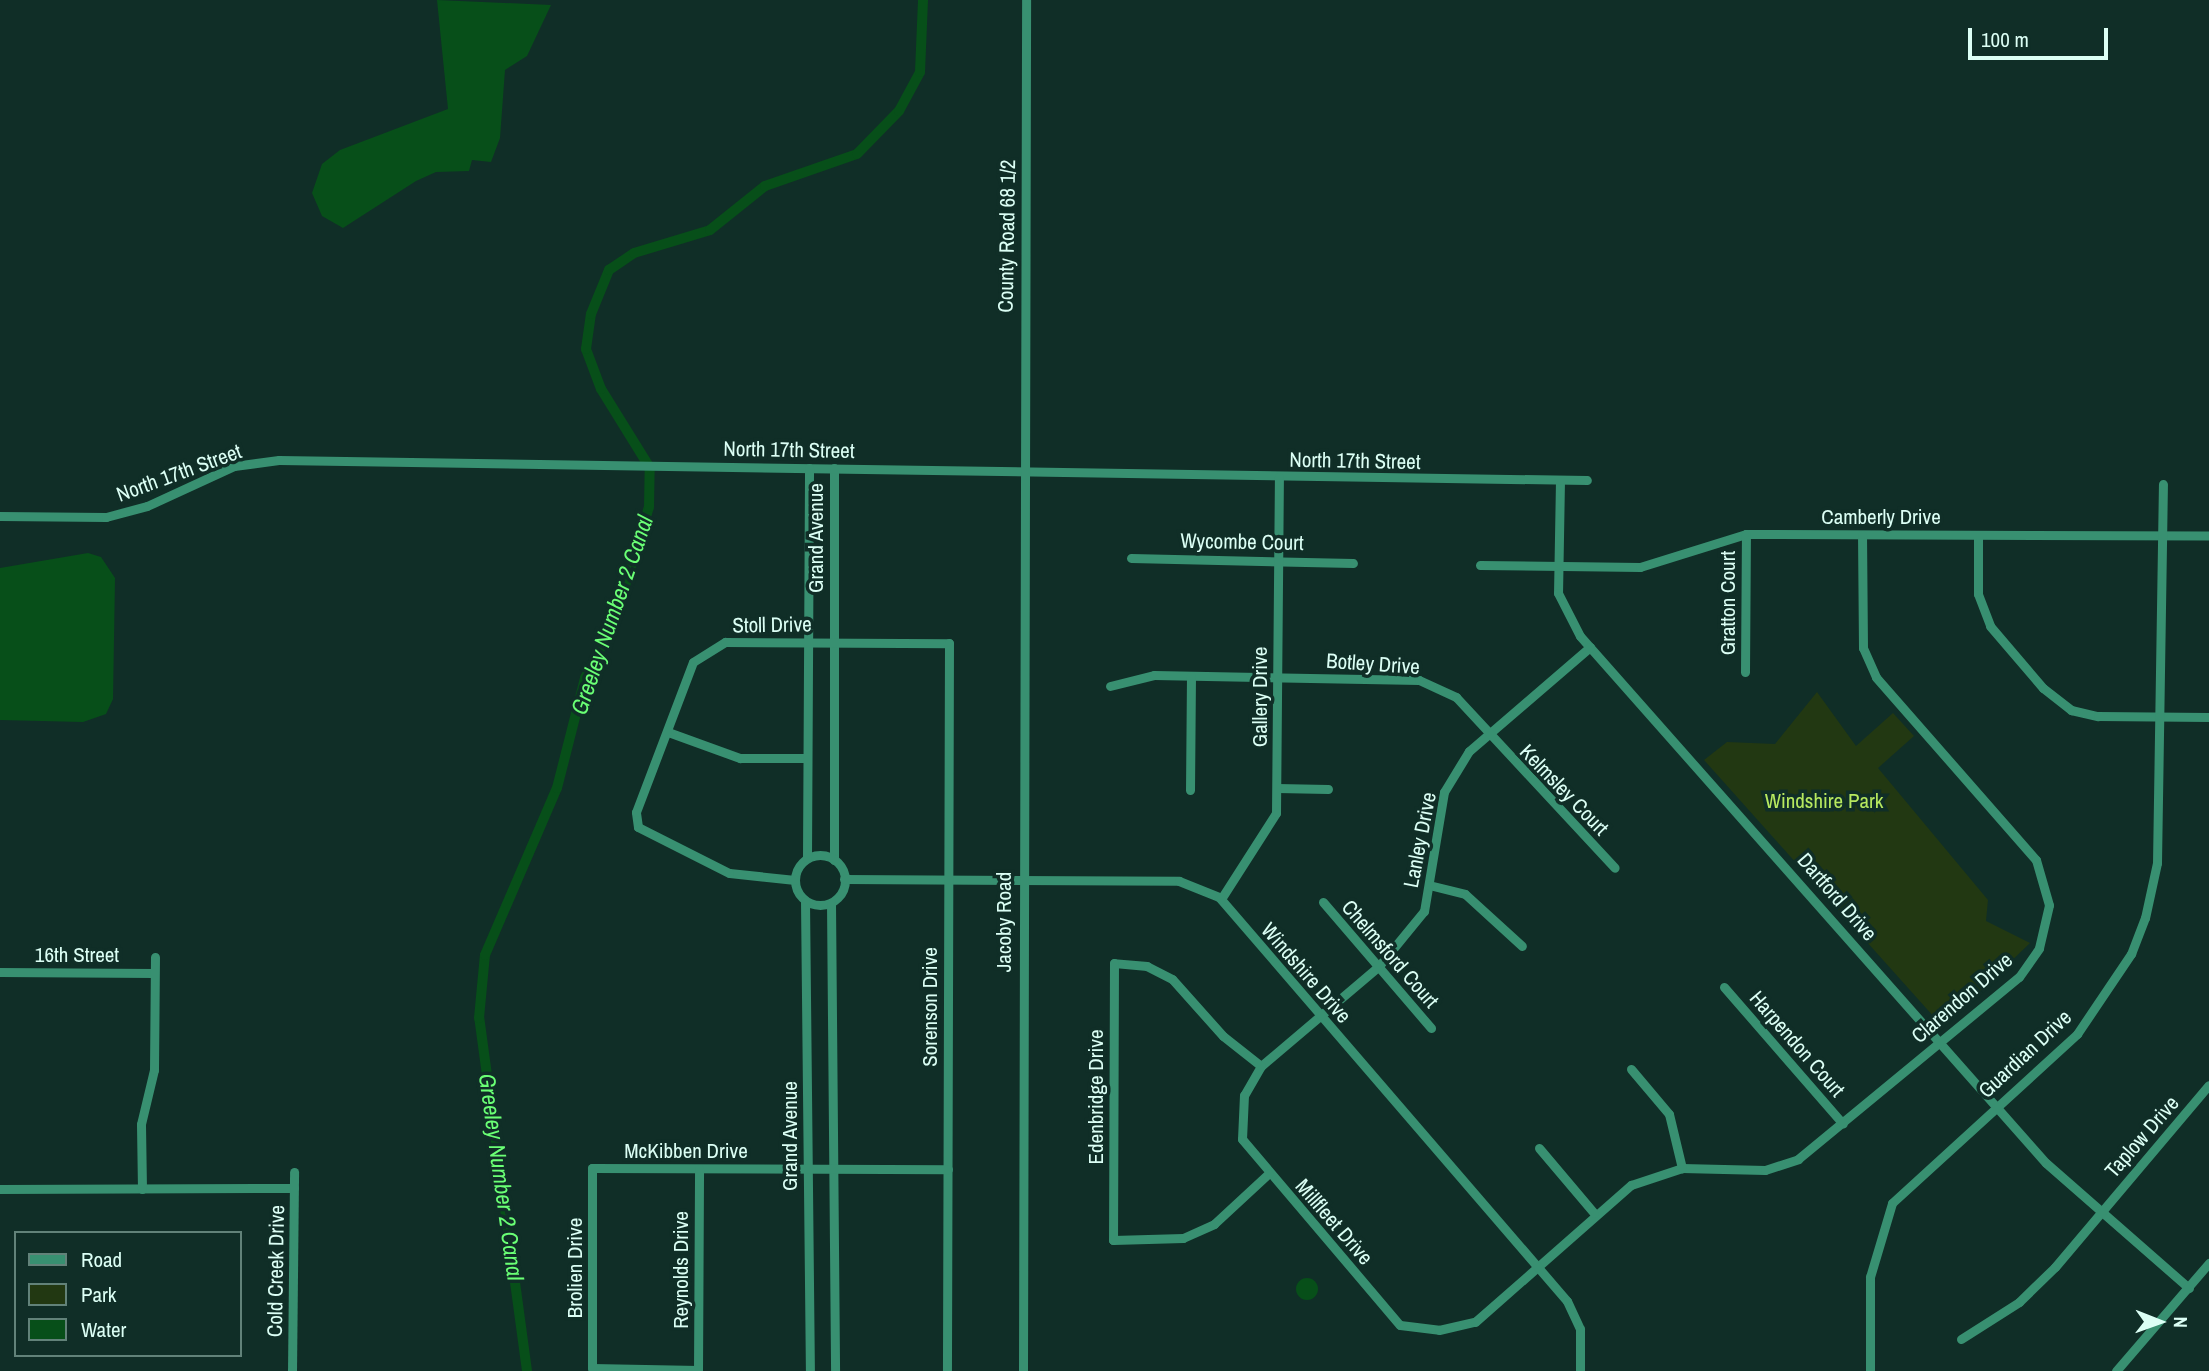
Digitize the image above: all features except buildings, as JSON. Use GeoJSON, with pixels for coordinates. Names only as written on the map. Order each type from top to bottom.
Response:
{"type":"FeatureCollection","features":[{"type":"Feature","properties":{"kind":"street","name":"County Road 68 1/2"},"geometry":{"type":"LineString","coordinates":[[1022,473],[1026,0]]}},
{"type":"Feature","properties":{"kind":"street","name":"North 17th Street"},"geometry":{"type":"LineString","coordinates":[[0,516],[106,517],[147,506],[234,466],[279,460],[1587,480]]}},
{"type":"Feature","properties":{"kind":"street","name":"Grand Avenue"},"geometry":{"type":"LineString","coordinates":[[807,858],[809,468]]}},
{"type":"Feature","properties":{"kind":"street","name":"Grand Avenue"},"geometry":{"type":"LineString","coordinates":[[834,468],[834,860]]}},
{"type":"Feature","properties":{"kind":"street","name":"Jacoby Road"},"geometry":{"type":"LineString","coordinates":[[1022,473],[1023,1371]]}},
{"type":"Feature","properties":{"kind":"street","name":"Gallery Drive"},"geometry":{"type":"LineString","coordinates":[[1221,899],[1264,841],[1276,813],[1279,477]]}},
{"type":"Feature","properties":{"kind":"street","name":"Dartford Drive"},"geometry":{"type":"LineString","coordinates":[[1560,480],[1558,593],[1590,647],[1995,1106],[2101,1211],[2189,1287]]}},
{"type":"Feature","properties":{"kind":"street","name":"Guardian Drive"},"geometry":{"type":"LineString","coordinates":[[1870,1371],[1870,1277],[1892,1203],[1995,1106],[2077,1034],[2131,954],[2157,863],[2163,484]]}},
{"type":"Feature","properties":{"kind":"street","name":"Camberly Drive"},"geometry":{"type":"LineString","coordinates":[[1480,565],[1640,566],[1746,534],[2209,536]]}},
{"type":"Feature","properties":{"kind":"street","name":"Gratton Court"},"geometry":{"type":"LineString","coordinates":[[1745,672],[1746,534]]}},
{"type":"Feature","properties":{"kind":"street","name":"Clarendon Drive"},"geometry":{"type":"LineString","coordinates":[[1537,1269],[1594,1213],[1632,1185],[1682,1168],[1765,1170],[1798,1159],[2019,977],[2039,948],[2049,905],[2036,860],[1876,677],[1863,648],[1862,535]]}},
{"type":"Feature","properties":{"kind":"street"},"geometry":{"type":"LineString","coordinates":[[1978,535],[1978,594],[1990,626],[2043,688],[2085,713],[2209,717]]}},
{"type":"Feature","properties":{"kind":"street","name":"Wycombe Court"},"geometry":{"type":"LineString","coordinates":[[1130,558],[1353,563]]}},
{"type":"Feature","properties":{"kind":"street","name":"Stoll Drive"},"geometry":{"type":"LineString","coordinates":[[795,880],[729,873],[638,827],[636,812],[703,652],[725,642],[948,643]]}},
{"type":"Feature","properties":{"kind":"street","name":"Sorenson Drive"},"geometry":{"type":"LineString","coordinates":[[947,1371],[948,643]]}},
{"type":"Feature","properties":{"kind":"street","name":"Lanley Drive"},"geometry":{"type":"LineString","coordinates":[[1321,1017],[1379,966],[1424,911],[1444,792],[1469,751],[1590,647]]}},
{"type":"Feature","properties":{"kind":"street","name":"Botley Drive"},"geometry":{"type":"LineString","coordinates":[[1111,686],[1154,675],[1419,680],[1456,697],[1487,736]]}},
{"type":"Feature","properties":{"kind":"street"},"geometry":{"type":"LineString","coordinates":[[1190,790],[1191,676]]}},
{"type":"Feature","properties":{"kind":"street"},"geometry":{"type":"LineString","coordinates":[[668,732],[740,758],[807,758]]}},
{"type":"Feature","properties":{"kind":"street","name":"Kelmsley Court"},"geometry":{"type":"LineString","coordinates":[[1487,736],[1615,868]]}},
{"type":"Feature","properties":{"kind":"street"},"geometry":{"type":"LineString","coordinates":[[1277,789],[1328,789]]}},
{"type":"Feature","properties":{"kind":"street"},"geometry":{"type":"LineString","coordinates":[[807,858],[834,860],[844,879],[831,902],[805,901],[795,880],[807,858]]}},
{"type":"Feature","properties":{"kind":"street","name":"Windshire Drive"},"geometry":{"type":"LineString","coordinates":[[844,879],[1179,881],[1221,899],[1567,1301],[1580,1329],[1580,1371]]}},
{"type":"Feature","properties":{"kind":"street"},"geometry":{"type":"LineString","coordinates":[[1429,885],[1465,894],[1522,946]]}},
{"type":"Feature","properties":{"kind":"street","name":"Grand Avenue"},"geometry":{"type":"LineString","coordinates":[[805,901],[810,1371]]}},
{"type":"Feature","properties":{"kind":"street","name":"Grand Avenue"},"geometry":{"type":"LineString","coordinates":[[831,902],[835,1371]]}},
{"type":"Feature","properties":{"kind":"street","name":"Chelmsford Court"},"geometry":{"type":"LineString","coordinates":[[1323,902],[1431,1028]]}},
{"type":"Feature","properties":{"kind":"street"},"geometry":{"type":"LineString","coordinates":[[142,1189],[141,1124],[154,1067],[155,957]]}},
{"type":"Feature","properties":{"kind":"street","name":"Edenbridge Drive"},"geometry":{"type":"LineString","coordinates":[[1261,1066],[1223,1036],[1172,979],[1147,966],[1114,963],[1113,1240],[1182,1238],[1214,1224],[1268,1174]]}},
{"type":"Feature","properties":{"kind":"street","name":"16th Street"},"geometry":{"type":"LineString","coordinates":[[0,972],[154,973]]}},
{"type":"Feature","properties":{"kind":"street","name":"Harpendon Court"},"geometry":{"type":"LineString","coordinates":[[1724,987],[1843,1124]]}},
{"type":"Feature","properties":{"kind":"street","name":"Millfleet Drive"},"geometry":{"type":"LineString","coordinates":[[1321,1017],[1261,1066],[1244,1095],[1242,1139],[1268,1174],[1401,1325],[1439,1329],[1475,1322],[1537,1269]]}},
{"type":"Feature","properties":{"kind":"street"},"geometry":{"type":"LineString","coordinates":[[1631,1069],[1669,1114],[1682,1168]]}},
{"type":"Feature","properties":{"kind":"street","name":"Taplow Drive"},"geometry":{"type":"LineString","coordinates":[[1961,1339],[2019,1303],[2209,1086]]}},
{"type":"Feature","properties":{"kind":"street"},"geometry":{"type":"LineString","coordinates":[[1539,1148],[1594,1213]]}},
{"type":"Feature","properties":{"kind":"street","name":"McKibben Drive"},"geometry":{"type":"LineString","coordinates":[[592,1168],[948,1169]]}},
{"type":"Feature","properties":{"kind":"street","name":"Brolien Drive"},"geometry":{"type":"LineString","coordinates":[[592,1168],[593,1368],[698,1370]]}},
{"type":"Feature","properties":{"kind":"street","name":"Reynolds Drive"},"geometry":{"type":"LineString","coordinates":[[698,1370],[699,1169]]}},
{"type":"Feature","properties":{"kind":"street","name":"Cold Creek Drive"},"geometry":{"type":"LineString","coordinates":[[292,1371],[294,1172]]}},
{"type":"Feature","properties":{"kind":"street"},"geometry":{"type":"LineString","coordinates":[[0,1188],[294,1188]]}},
{"type":"Feature","properties":{"kind":"street"},"geometry":{"type":"LineString","coordinates":[[2116,1371],[2209,1264]]}},
{"type":"Feature","properties":{"kind":"green space","name":"Windshire Park"},"geometry":{"type":"Polygon","coordinates":[[[1817,692],[1856,746],[1893,713],[1914,736],[1878,768],[1988,900],[1986,921],[2030,943],[1943,1027],[1704,760],[1727,742],[1775,744],[1817,692]]]}},
{"type":"Feature","properties":{"kind":"water"},"geometry":{"type":"Polygon","coordinates":[[[437,0],[551,5],[527,56],[505,70],[500,138],[491,162],[472,160],[469,171],[436,172],[416,181],[343,228],[322,216],[312,193],[322,164],[340,150],[448,109],[437,0]]]}},
{"type":"Feature","properties":{"kind":"water"},"geometry":{"type":"Polygon","coordinates":[[[88,553],[101,557],[115,578],[113,699],[106,714],[83,722],[0,720],[0,568],[88,553]]]}},
{"type":"Feature","properties":{"kind":"water"},"geometry":{"type":"Polygon","coordinates":[[[1303,1278],[1311,1278],[1318,1285],[1318,1293],[1311,1300],[1303,1300],[1296,1293],[1296,1285],[1303,1278]]]}},
{"type":"Feature","properties":{"kind":"waterway","name":"Greeley Number 2 Canal"},"geometry":{"type":"LineString","coordinates":[[527,1371],[479,1018],[485,955],[557,788],[585,678],[614,622],[649,507],[650,468],[601,389],[586,349],[591,314],[609,270],[634,253],[710,230],[765,186],[857,154],[899,111],[920,72],[923,0]]}}]}
